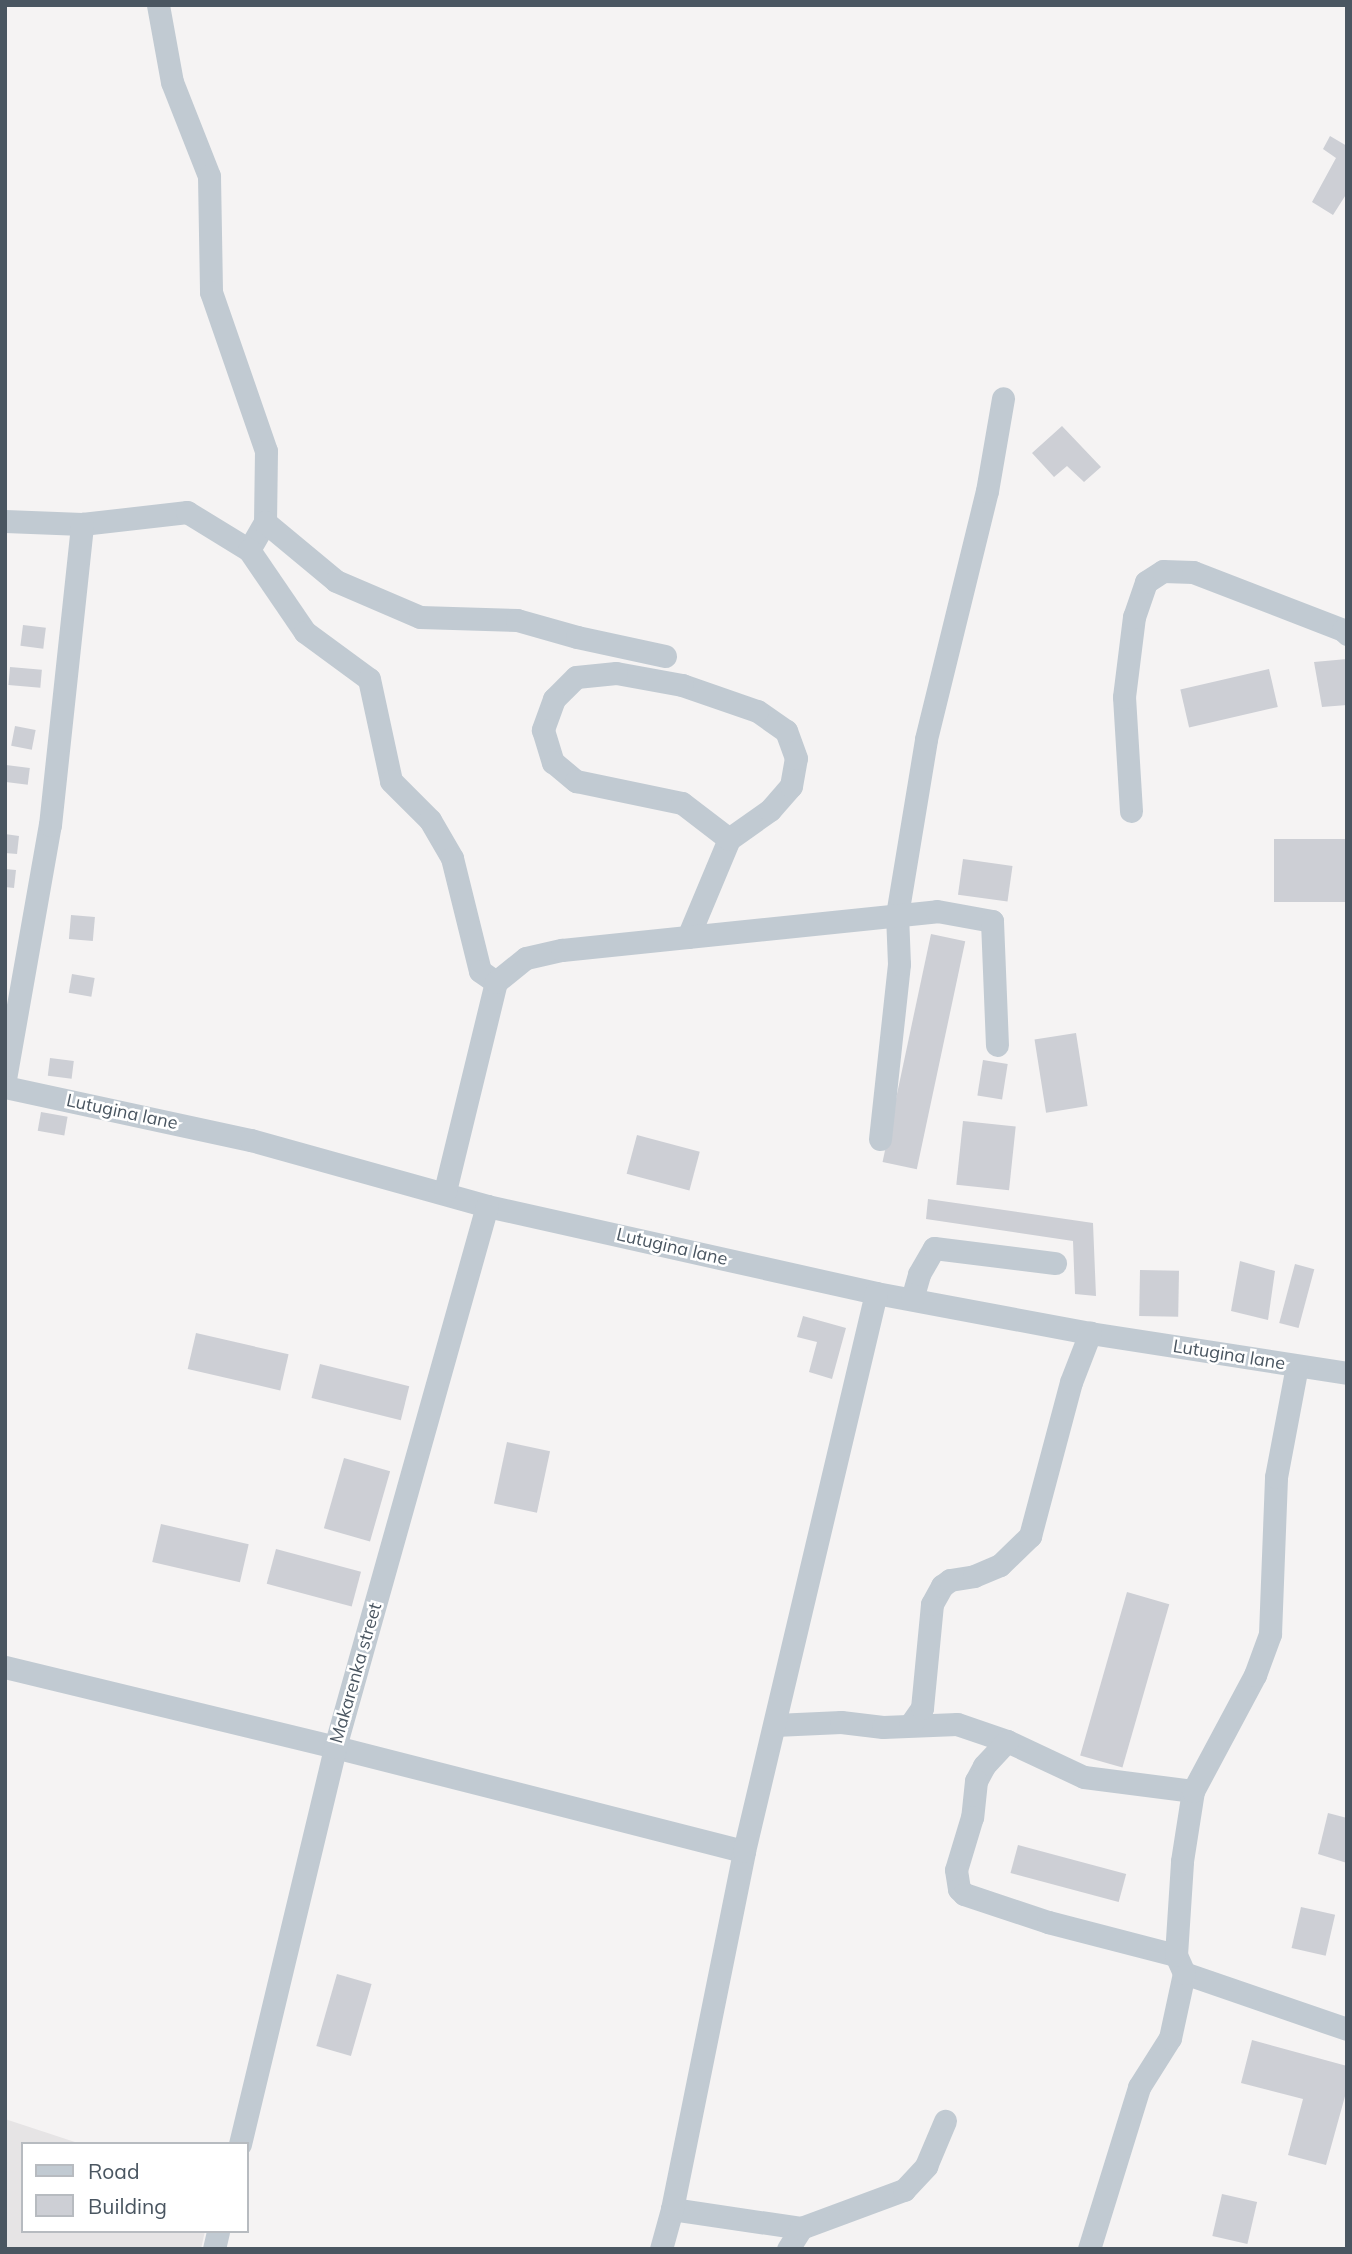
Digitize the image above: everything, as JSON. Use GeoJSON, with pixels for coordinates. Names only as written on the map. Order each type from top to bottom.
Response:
{"type":"FeatureCollection","features":[{"type":"Feature","properties":{"kind":"street"},"geometry":{"type":"LineString","coordinates":[[158,5],[172,82],[209,176],[211,292],[266,451],[265,523],[249,550]]}},
{"type":"Feature","properties":{"kind":"street"},"geometry":{"type":"LineString","coordinates":[[880,1139],[899,964],[897,915],[926,739],[987,491],[1003,398]]}},
{"type":"Feature","properties":{"kind":"street"},"geometry":{"type":"LineString","coordinates":[[5,521],[82,524],[187,512],[249,550],[305,632],[369,679],[391,781],[430,820],[452,858],[480,971],[496,982]]}},
{"type":"Feature","properties":{"kind":"street"},"geometry":{"type":"LineString","coordinates":[[265,523],[336,580],[420,617],[517,620],[577,637],[665,656]]}},
{"type":"Feature","properties":{"kind":"street"},"geometry":{"type":"LineString","coordinates":[[5,1079],[50,825],[82,524]]}},
{"type":"Feature","properties":{"kind":"street"},"geometry":{"type":"LineString","coordinates":[[1131,810],[1124,697],[1134,617],[1146,582],[1163,571],[1193,572],[1343,630],[1347,634]]}},
{"type":"Feature","properties":{"kind":"street"},"geometry":{"type":"LineString","coordinates":[[688,937],[729,839],[770,810],[791,786],[796,758],[786,732],[757,711],[682,685],[616,673],[576,677],[554,699],[544,730],[553,761],[576,781],[682,803],[729,839]]}},
{"type":"Feature","properties":{"kind":"street"},"geometry":{"type":"LineString","coordinates":[[445,1191],[496,982],[526,958],[562,950],[937,911],[992,921],[997,1045]]}},
{"type":"Feature","properties":{"kind":"street","name":"Lutugina lane"},"geometry":{"type":"LineString","coordinates":[[5,1087],[251,1140],[445,1191],[487,1206],[876,1293],[1090,1333],[1347,1373]]}},
{"type":"Feature","properties":{"kind":"street","name":"Makarenka street"},"geometry":{"type":"LineString","coordinates":[[240,2142],[335,1747],[487,1206]]}},
{"type":"Feature","properties":{"kind":"street"},"geometry":{"type":"LineString","coordinates":[[912,1299],[919,1274],[934,1248],[1055,1264]]}},
{"type":"Feature","properties":{"kind":"street"},"geometry":{"type":"LineString","coordinates":[[661,2249],[672,2208],[744,1850],[876,1293]]}},
{"type":"Feature","properties":{"kind":"street"},"geometry":{"type":"LineString","coordinates":[[911,1726],[922,1708],[932,1604],[942,1586],[950,1580],[974,1576],[1000,1565],[1030,1536],[1071,1382],[1090,1333]]}},
{"type":"Feature","properties":{"kind":"street"},"geometry":{"type":"LineString","coordinates":[[1089,2249],[1139,2087],[1170,2038],[1180,1964],[1182,1861],[1193,1791],[1255,1675],[1270,1633],[1276,1477],[1297,1366]]}},
{"type":"Feature","properties":{"kind":"street"},"geometry":{"type":"LineString","coordinates":[[5,1667],[744,1850]]}},
{"type":"Feature","properties":{"kind":"street"},"geometry":{"type":"LineString","coordinates":[[775,1725],[841,1722],[883,1727],[957,1724],[1007,1741],[1084,1777],[1193,1791]]}},
{"type":"Feature","properties":{"kind":"street"},"geometry":{"type":"LineString","coordinates":[[1007,1741],[984,1766],[976,1781],[972,1817],[956,1871],[959,1889],[964,1894],[1180,1964],[1347,2029]]}},
{"type":"Feature","properties":{"kind":"street"},"geometry":{"type":"LineString","coordinates":[[672,2208],[801,2228],[904,2190],[926,2166],[945,2122]]}},
{"type":"Feature","properties":{"kind":"street"},"geometry":{"type":"LineString","coordinates":[[788,2249],[801,2228]]}},
{"type":"Feature","properties":{"kind":"shaded area"},"geometry":{"type":"Polygon","coordinates":[[[5,2119],[75,2142],[21,2142],[21,2233],[205,2233],[201,2249],[5,2249],[5,2119]]]}},
{"type":"Feature","properties":{"kind":"building"},"geometry":{"type":"Polygon","coordinates":[[[1330,136],[1347,146],[1347,193],[1333,215],[1312,202],[1336,158],[1323,149],[1330,136]]]}},
{"type":"Feature","properties":{"kind":"building"},"geometry":{"type":"Polygon","coordinates":[[[1062,426],[1101,467],[1084,482],[1067,466],[1054,477],[1032,453],[1062,426]]]}},
{"type":"Feature","properties":{"kind":"building"},"geometry":{"type":"Polygon","coordinates":[[[23,625],[46,628],[43,649],[20,646],[23,625]]]}},
{"type":"Feature","properties":{"kind":"building"},"geometry":{"type":"Polygon","coordinates":[[[1347,659],[1347,705],[1322,707],[1314,662],[1347,659]]]}},
{"type":"Feature","properties":{"kind":"building"},"geometry":{"type":"Polygon","coordinates":[[[10,667],[42,670],[40,688],[8,685],[10,667]]]}},
{"type":"Feature","properties":{"kind":"building"},"geometry":{"type":"Polygon","coordinates":[[[1269,669],[1278,707],[1189,727],[1180,689],[1269,669]]]}},
{"type":"Feature","properties":{"kind":"building"},"geometry":{"type":"Polygon","coordinates":[[[15,726],[36,730],[32,750],[11,746],[15,726]]]}},
{"type":"Feature","properties":{"kind":"building"},"geometry":{"type":"Polygon","coordinates":[[[6,765],[30,768],[28,785],[5,782],[6,765]]]}},
{"type":"Feature","properties":{"kind":"building"},"geometry":{"type":"Polygon","coordinates":[[[5,834],[19,836],[17,854],[5,853],[5,834]]]}},
{"type":"Feature","properties":{"kind":"building"},"geometry":{"type":"Polygon","coordinates":[[[1274,839],[1347,839],[1347,902],[1274,902],[1274,839]]]}},
{"type":"Feature","properties":{"kind":"building"},"geometry":{"type":"Polygon","coordinates":[[[963,859],[1013,866],[1008,902],[958,895],[963,859]]]}},
{"type":"Feature","properties":{"kind":"building"},"geometry":{"type":"Polygon","coordinates":[[[5,869],[16,870],[14,888],[5,887],[5,869]]]}},
{"type":"Feature","properties":{"kind":"building"},"geometry":{"type":"Polygon","coordinates":[[[71,915],[95,917],[93,941],[69,939],[71,915]]]}},
{"type":"Feature","properties":{"kind":"building"},"geometry":{"type":"Polygon","coordinates":[[[931,934],[965,941],[917,1169],[883,1162],[931,934]]]}},
{"type":"Feature","properties":{"kind":"building"},"geometry":{"type":"Polygon","coordinates":[[[72,974],[95,978],[91,997],[69,993],[72,974]]]}},
{"type":"Feature","properties":{"kind":"building"},"geometry":{"type":"Polygon","coordinates":[[[1076,1033],[1088,1106],[1046,1113],[1035,1040],[1076,1033]]]}},
{"type":"Feature","properties":{"kind":"building"},"geometry":{"type":"Polygon","coordinates":[[[50,1058],[74,1061],[72,1079],[48,1076],[50,1058]]]}},
{"type":"Feature","properties":{"kind":"building"},"geometry":{"type":"Polygon","coordinates":[[[983,1060],[1008,1064],[1002,1099],[977,1096],[983,1060]]]}},
{"type":"Feature","properties":{"kind":"building"},"geometry":{"type":"Polygon","coordinates":[[[41,1112],[68,1117],[64,1135],[38,1131],[41,1112]]]}},
{"type":"Feature","properties":{"kind":"building"},"geometry":{"type":"Polygon","coordinates":[[[963,1121],[1016,1127],[1009,1190],[956,1185],[963,1121]]]}},
{"type":"Feature","properties":{"kind":"building"},"geometry":{"type":"Polygon","coordinates":[[[637,1135],[700,1152],[689,1190],[627,1174],[637,1135]]]}},
{"type":"Feature","properties":{"kind":"building"},"geometry":{"type":"Polygon","coordinates":[[[928,1199],[1093,1223],[1096,1296],[1075,1294],[1073,1241],[926,1219],[928,1199]]]}},
{"type":"Feature","properties":{"kind":"building"},"geometry":{"type":"Polygon","coordinates":[[[1240,1261],[1275,1271],[1268,1320],[1231,1311],[1240,1261]]]}},
{"type":"Feature","properties":{"kind":"building"},"geometry":{"type":"Polygon","coordinates":[[[1295,1264],[1314,1269],[1299,1328],[1279,1323],[1295,1264]]]}},
{"type":"Feature","properties":{"kind":"building"},"geometry":{"type":"Polygon","coordinates":[[[1140,1270],[1179,1271],[1178,1317],[1139,1316],[1140,1270]]]}},
{"type":"Feature","properties":{"kind":"building"},"geometry":{"type":"Polygon","coordinates":[[[803,1316],[846,1328],[832,1379],[809,1372],[817,1342],[797,1337],[803,1316]]]}},
{"type":"Feature","properties":{"kind":"building"},"geometry":{"type":"Polygon","coordinates":[[[196,1333],[289,1354],[280,1390],[188,1369],[196,1333]]]}},
{"type":"Feature","properties":{"kind":"building"},"geometry":{"type":"Polygon","coordinates":[[[320,1364],[409,1386],[401,1420],[312,1398],[320,1364]]]}},
{"type":"Feature","properties":{"kind":"building"},"geometry":{"type":"Polygon","coordinates":[[[507,1442],[550,1451],[537,1513],[494,1504],[507,1442]]]}},
{"type":"Feature","properties":{"kind":"building"},"geometry":{"type":"Polygon","coordinates":[[[344,1458],[390,1471],[370,1541],[324,1528],[344,1458]]]}},
{"type":"Feature","properties":{"kind":"building"},"geometry":{"type":"Polygon","coordinates":[[[161,1524],[249,1544],[240,1582],[152,1562],[161,1524]]]}},
{"type":"Feature","properties":{"kind":"building"},"geometry":{"type":"Polygon","coordinates":[[[276,1549],[361,1572],[352,1607],[267,1584],[276,1549]]]}},
{"type":"Feature","properties":{"kind":"building"},"geometry":{"type":"Polygon","coordinates":[[[1127,1592],[1169,1604],[1122,1768],[1080,1755],[1127,1592]]]}},
{"type":"Feature","properties":{"kind":"building"},"geometry":{"type":"Polygon","coordinates":[[[1328,1813],[1347,1818],[1347,1863],[1318,1854],[1328,1813]]]}},
{"type":"Feature","properties":{"kind":"building"},"geometry":{"type":"Polygon","coordinates":[[[1018,1845],[1126,1874],[1119,1902],[1010,1873],[1018,1845]]]}},
{"type":"Feature","properties":{"kind":"building"},"geometry":{"type":"Polygon","coordinates":[[[1301,1907],[1335,1915],[1326,1956],[1292,1948],[1301,1907]]]}},
{"type":"Feature","properties":{"kind":"building"},"geometry":{"type":"Polygon","coordinates":[[[337,1974],[372,1984],[351,2056],[316,2046],[337,1974]]]}},
{"type":"Feature","properties":{"kind":"building"},"geometry":{"type":"Polygon","coordinates":[[[1252,2040],[1347,2066],[1347,2089],[1326,2165],[1288,2155],[1303,2099],[1241,2083],[1252,2040]]]}},
{"type":"Feature","properties":{"kind":"building"},"geometry":{"type":"Polygon","coordinates":[[[1222,2194],[1257,2202],[1247,2244],[1212,2236],[1222,2194]]]}}]}
